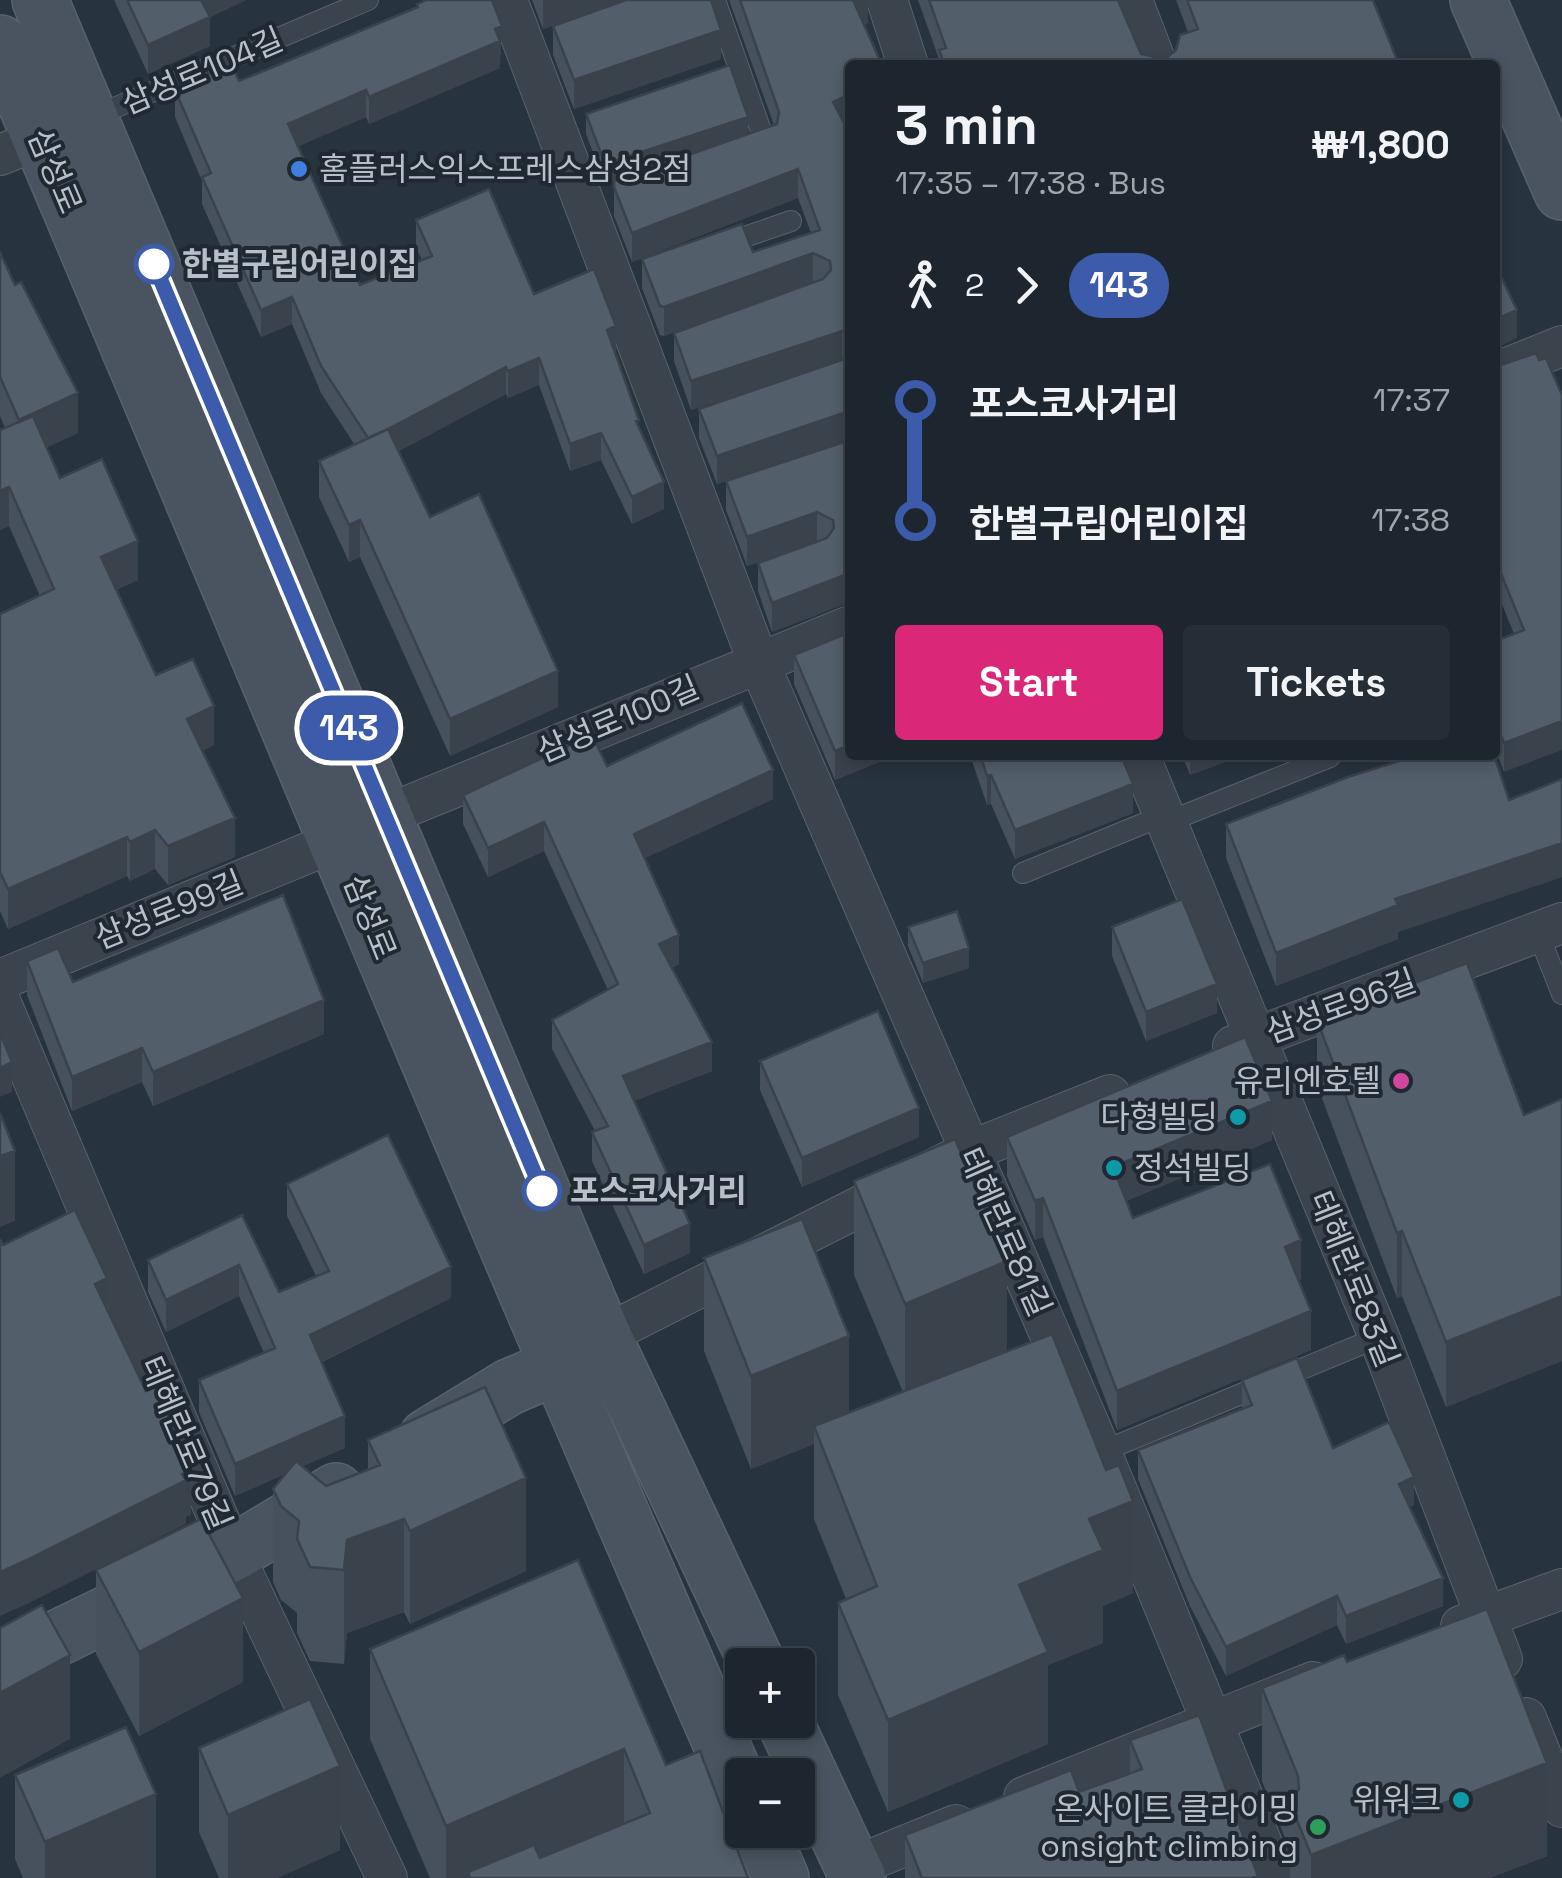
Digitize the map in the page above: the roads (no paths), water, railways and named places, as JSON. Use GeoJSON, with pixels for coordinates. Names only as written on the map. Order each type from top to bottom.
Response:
{"type":"FeatureCollection","features":[{"type":"Feature","properties":{"kind":"main road","name":"삼성로"},"geometry":{"type":"LineString","coordinates":[[40,0],[603,1336],[750,1648]]}},
{"type":"Feature","properties":{"kind":"main road"},"geometry":{"type":"LineString","coordinates":[[1478,0],[1562,192]]}},
{"type":"Feature","properties":{"kind":"main road","name":"삼성로"},"geometry":{"type":"LineString","coordinates":[[0,43],[20,146],[339,840],[556,1366],[728,1758]]}},
{"type":"Feature","properties":{"kind":"main road"},"geometry":{"type":"LineString","coordinates":[[0,1666],[233,1553],[509,1388],[556,1366]]}},
{"type":"Feature","properties":{"kind":"main road"},"geometry":{"type":"LineString","coordinates":[[792,1738],[856,1873]]}},
{"type":"Feature","properties":{"kind":"main road"},"geometry":{"type":"LineString","coordinates":[[768,1848],[781,1878]]}},
{"type":"Feature","properties":{"kind":"street","name":"테헤란로81길"},"geometry":{"type":"LineString","coordinates":[[507,0],[535,47],[566,127],[739,584],[758,661],[1101,1452],[1276,1878]]}},
{"type":"Feature","properties":{"kind":"street"},"geometry":{"type":"LineString","coordinates":[[887,0],[906,60]]}},
{"type":"Feature","properties":{"kind":"street"},"geometry":{"type":"LineString","coordinates":[[1132,0],[1155,60]]}},
{"type":"Feature","properties":{"kind":"street"},"geometry":{"type":"LineString","coordinates":[[20,146],[92,118]]}},
{"type":"Feature","properties":{"kind":"street"},"geometry":{"type":"LineString","coordinates":[[1500,371],[1562,346]]}},
{"type":"Feature","properties":{"kind":"street","name":"삼성로100길"},"geometry":{"type":"LineString","coordinates":[[386,815],[845,628]]}},
{"type":"Feature","properties":{"kind":"street","name":"테헤란로83길"},"geometry":{"type":"LineString","coordinates":[[1141,760],[1379,1337],[1562,1806]]}},
{"type":"Feature","properties":{"kind":"street","name":"삼성로99길"},"geometry":{"type":"LineString","coordinates":[[0,980],[339,840]]}},
{"type":"Feature","properties":{"kind":"street","name":"삼성로96길"},"geometry":{"type":"LineString","coordinates":[[1202,1058],[1550,928]]}},
{"type":"Feature","properties":{"kind":"street","name":"테헤란로79길"},"geometry":{"type":"LineString","coordinates":[[0,1001],[233,1553],[387,1878]]}},
{"type":"Feature","properties":{"kind":"street"},"geometry":{"type":"LineString","coordinates":[[603,1336],[970,1151],[1148,1080]]}},
{"type":"Feature","properties":{"kind":"street"},"geometry":{"type":"LineString","coordinates":[[1430,1637],[1562,1589]]}},
{"type":"Feature","properties":{"kind":"street"},"geometry":{"type":"LineString","coordinates":[[856,1873],[1212,1720],[1340,1672]]}},
{"type":"Feature","properties":{"kind":"lane","name":"삼성로104길"},"geometry":{"type":"LineString","coordinates":[[92,118],[368,0]]}},
{"type":"Feature","properties":{"kind":"lane"},"geometry":{"type":"LineString","coordinates":[[715,0],[730,70],[766,145],[730,157]]}},
{"type":"Feature","properties":{"kind":"lane"},"geometry":{"type":"LineString","coordinates":[[702,252],[791,221]]}},
{"type":"Feature","properties":{"kind":"lane"},"geometry":{"type":"LineString","coordinates":[[1022,874],[1322,760]]}},
{"type":"Feature","properties":{"kind":"lane","name":"삼성로96길"},"geometry":{"type":"LineString","coordinates":[[1550,928],[1562,994]]}},
{"type":"Feature","properties":{"kind":"lane"},"geometry":{"type":"LineString","coordinates":[[1101,1452],[1379,1337]]}},
{"type":"Feature","properties":{"kind":"place","name":"홈플러스익스프레스삼성2점"},"geometry":{"type":"Point","coordinates":[299,169]}},
{"type":"Feature","properties":{"kind":"place","name":"한별구립어린이집"},"geometry":{"type":"Point","coordinates":[154,264]}},
{"type":"Feature","properties":{"kind":"place","name":"유리엔호텔"},"geometry":{"type":"Point","coordinates":[1401,1081]}},
{"type":"Feature","properties":{"kind":"place","name":"다형빌딩"},"geometry":{"type":"Point","coordinates":[1238,1117]}},
{"type":"Feature","properties":{"kind":"place","name":"정석빌딩"},"geometry":{"type":"Point","coordinates":[1114,1168]}},
{"type":"Feature","properties":{"kind":"place","name":"포스코사거리"},"geometry":{"type":"Point","coordinates":[542,1191]}},
{"type":"Feature","properties":{"kind":"place","name":"위워크"},"geometry":{"type":"Point","coordinates":[1461,1800]}},
{"type":"Feature","properties":{"kind":"place","name":"온사이트 클라이밍 onsight climbing"},"geometry":{"type":"Point","coordinates":[1318,1827]}}]}
